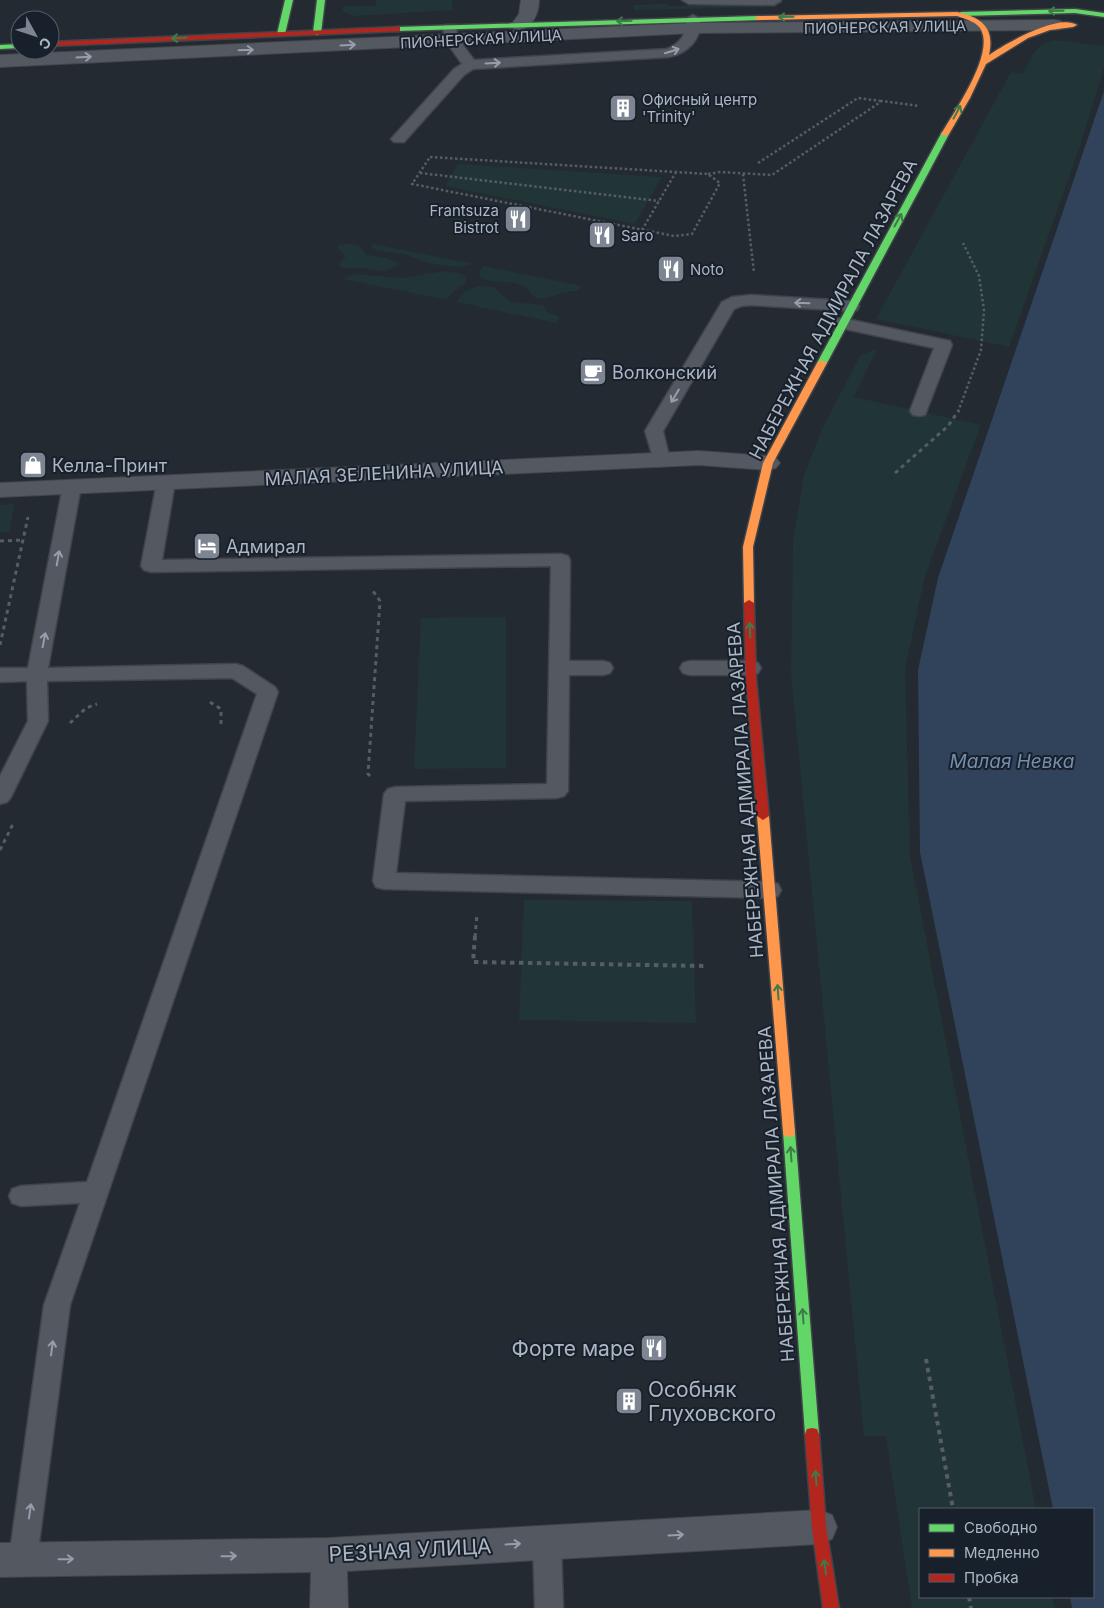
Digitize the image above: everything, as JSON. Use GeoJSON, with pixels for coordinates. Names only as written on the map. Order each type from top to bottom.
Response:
{"type":"FeatureCollection","features":[{"type":"Feature","properties":{"kind":"main road"},"geometry":{"type":"LineString","coordinates":[[281,34],[289,0]]}},
{"type":"Feature","properties":{"kind":"main road"},"geometry":{"type":"LineString","coordinates":[[317,33],[321,0]]}},
{"type":"Feature","properties":{"kind":"main road"},"geometry":{"type":"LineString","coordinates":[[957,14],[1075,11],[1104,15]]}},
{"type":"Feature","properties":{"kind":"main road","name":"ПИОНЕРСКАЯ УЛИЦА"},"geometry":{"type":"LineString","coordinates":[[60,44],[317,33],[451,34],[520,25],[694,24],[957,14],[971,17],[984,26]]}},
{"type":"Feature","properties":{"kind":"main road"},"geometry":{"type":"LineString","coordinates":[[983,63],[1015,41],[1055,25],[1087,27]]}},
{"type":"Feature","properties":{"kind":"main road","name":"НАБЕРЕЖНАЯ АДМИРАЛА ЛАЗАРЕВА"},"geometry":{"type":"LineString","coordinates":[[831,1608],[819,1527],[751,668],[748,547],[768,463],[983,63],[989,49],[990,39],[984,26]]}},
{"type":"Feature","properties":{"kind":"street"},"geometry":{"type":"LineString","coordinates":[[520,25],[527,16],[531,6],[530,0]]}},
{"type":"Feature","properties":{"kind":"street","name":"ПИОНЕРСКАЯ УЛИЦА"},"geometry":{"type":"LineString","coordinates":[[0,61],[299,48],[451,34],[694,24],[984,26]]}},
{"type":"Feature","properties":{"kind":"street"},"geometry":{"type":"LineString","coordinates":[[984,26],[1055,25]]}},
{"type":"Feature","properties":{"kind":"street"},"geometry":{"type":"LineString","coordinates":[[299,48],[317,33]]}},
{"type":"Feature","properties":{"kind":"street","name":"МАЛАЯ ЗЕЛЕНИНА УЛИЦА"},"geometry":{"type":"LineString","coordinates":[[0,490],[718,458],[768,463]]}},
{"type":"Feature","properties":{"kind":"street","name":"РЕЗНАЯ УЛИЦА"},"geometry":{"type":"LineString","coordinates":[[12,1559],[329,1555],[819,1527]]}},
{"type":"Feature","properties":{"kind":"street"},"geometry":{"type":"LineString","coordinates":[[329,1555],[329,1608]]}},
{"type":"Feature","properties":{"kind":"lane"},"geometry":{"type":"LineString","coordinates":[[689,0],[774,1]]}},
{"type":"Feature","properties":{"kind":"lane"},"geometry":{"type":"LineString","coordinates":[[399,139],[458,72],[470,65],[669,54],[680,49],[688,40],[694,24]]}},
{"type":"Feature","properties":{"kind":"lane"},"geometry":{"type":"LineString","coordinates":[[281,34],[299,48]]}},
{"type":"Feature","properties":{"kind":"lane"},"geometry":{"type":"LineString","coordinates":[[451,34],[470,65]]}},
{"type":"Feature","properties":{"kind":"lane"},"geometry":{"type":"LineString","coordinates":[[662,460],[654,431],[728,306],[738,301],[751,300],[851,306]]}},
{"type":"Feature","properties":{"kind":"lane"},"geometry":{"type":"LineString","coordinates":[[842,323],[944,344],[919,411]]}},
{"type":"Feature","properties":{"kind":"lane"},"geometry":{"type":"LineString","coordinates":[[166,482],[151,566],[561,560],[556,791],[395,794],[384,881],[770,890]]}},
{"type":"Feature","properties":{"kind":"lane"},"geometry":{"type":"LineString","coordinates":[[0,797],[38,721],[37,674],[72,486]]}},
{"type":"Feature","properties":{"kind":"lane"},"geometry":{"type":"LineString","coordinates":[[558,668],[603,668]]}},
{"type":"Feature","properties":{"kind":"lane"},"geometry":{"type":"LineString","coordinates":[[690,668],[751,668]]}},
{"type":"Feature","properties":{"kind":"lane"},"geometry":{"type":"LineString","coordinates":[[0,675],[236,671],[268,692],[57,1305],[12,1559]]}},
{"type":"Feature","properties":{"kind":"lane"},"geometry":{"type":"LineString","coordinates":[[22,1196],[95,1192]]}},
{"type":"Feature","properties":{"kind":"lane"},"geometry":{"type":"LineString","coordinates":[[547,1542],[549,1608]]}},
{"type":"Feature","properties":{"kind":"path"},"geometry":{"type":"LineString","coordinates":[[758,163],[858,98],[919,106]]}},
{"type":"Feature","properties":{"kind":"path"},"geometry":{"type":"LineString","coordinates":[[708,174],[720,183],[692,234],[674,236],[412,184],[430,157],[708,174],[720,172],[772,175],[882,101]]}},
{"type":"Feature","properties":{"kind":"path"},"geometry":{"type":"LineString","coordinates":[[642,230],[676,172]]}},
{"type":"Feature","properties":{"kind":"path"},"geometry":{"type":"LineString","coordinates":[[420,173],[659,201]]}},
{"type":"Feature","properties":{"kind":"path"},"geometry":{"type":"LineString","coordinates":[[743,174],[755,274]]}},
{"type":"Feature","properties":{"kind":"path"},"geometry":{"type":"LineString","coordinates":[[0,646],[30,509]]}},
{"type":"Feature","properties":{"kind":"path"},"geometry":{"type":"LineString","coordinates":[[0,541],[23,540]]}},
{"type":"Feature","properties":{"kind":"path"},"geometry":{"type":"LineString","coordinates":[[351,563],[380,601],[368,774],[394,805]]}},
{"type":"Feature","properties":{"kind":"path"},"geometry":{"type":"LineString","coordinates":[[208,700],[222,709],[221,725]]}},
{"type":"Feature","properties":{"kind":"path"},"geometry":{"type":"LineString","coordinates":[[66,728],[86,708],[102,702]]}},
{"type":"Feature","properties":{"kind":"path"},"geometry":{"type":"LineString","coordinates":[[0,850],[17,817]]}},
{"type":"Feature","properties":{"kind":"path"},"geometry":{"type":"LineString","coordinates":[[480,884],[473,962],[707,966]]}},
{"type":"Feature","properties":{"kind":"path"},"geometry":{"type":"LineString","coordinates":[[926,1359],[953,1508]]}},
{"type":"Feature","properties":{"kind":"shaded area"},"geometry":{"type":"Polygon","coordinates":[[[376,0],[452,0],[453,10],[355,16],[343,12],[343,6],[376,6],[376,0]]]}},
{"type":"Feature","properties":{"kind":"shaded area"},"geometry":{"type":"Polygon","coordinates":[[[666,4],[667,6],[776,4],[776,7],[634,10],[634,5],[666,4]]]}},
{"type":"Feature","properties":{"kind":"shaded area"},"geometry":{"type":"Polygon","coordinates":[[[1054,40],[1104,46],[1104,68],[1081,143],[1009,347],[876,319],[1011,72],[1023,74],[1031,57],[1038,48],[1054,40]]]}},
{"type":"Feature","properties":{"kind":"shaded area"},"geometry":{"type":"Polygon","coordinates":[[[458,164],[662,177],[635,224],[445,186],[458,164]]]}},
{"type":"Feature","properties":{"kind":"shaded area"},"geometry":{"type":"Polygon","coordinates":[[[347,243],[360,246],[367,255],[386,258],[398,263],[385,271],[341,267],[339,264],[346,256],[338,248],[339,245],[347,243]]]}},
{"type":"Feature","properties":{"kind":"shaded area"},"geometry":{"type":"Polygon","coordinates":[[[372,244],[475,264],[459,267],[431,264],[404,254],[376,250],[372,248],[372,244]]]}},
{"type":"Feature","properties":{"kind":"shaded area"},"geometry":{"type":"Polygon","coordinates":[[[483,266],[581,286],[578,291],[546,298],[536,298],[521,285],[481,278],[479,272],[483,266]]]}},
{"type":"Feature","properties":{"kind":"shaded area"},"geometry":{"type":"Polygon","coordinates":[[[444,271],[462,274],[467,279],[447,300],[343,279],[354,274],[404,278],[444,271]]]}},
{"type":"Feature","properties":{"kind":"shaded area"},"geometry":{"type":"Polygon","coordinates":[[[479,286],[493,287],[511,302],[543,305],[548,312],[560,317],[556,323],[456,302],[465,291],[479,286]]]}},
{"type":"Feature","properties":{"kind":"shaded area"},"geometry":{"type":"Polygon","coordinates":[[[877,349],[854,397],[981,425],[925,576],[905,669],[910,856],[1036,1508],[919,1508],[919,1598],[1052,1598],[1055,1608],[912,1608],[886,1436],[864,1436],[791,673],[793,539],[804,475],[822,429],[860,356],[877,349]]]}},
{"type":"Feature","properties":{"kind":"shaded area"},"geometry":{"type":"Polygon","coordinates":[[[14,504],[10,532],[0,532],[0,505],[14,504]]]}},
{"type":"Feature","properties":{"kind":"shaded area"},"geometry":{"type":"Polygon","coordinates":[[[506,617],[506,768],[414,769],[421,618],[506,617]]]}},
{"type":"Feature","properties":{"kind":"shaded area"},"geometry":{"type":"Polygon","coordinates":[[[524,900],[692,901],[696,1023],[519,1020],[524,900]]]}},
{"type":"Feature","properties":{"kind":"water","name":"Малая Невка"},"geometry":{"type":"Polygon","coordinates":[[[1104,91],[1104,1608],[1072,1608],[1070,1598],[1094,1598],[1094,1508],[1053,1508],[920,852],[918,670],[938,578],[1104,91]]]}},
{"type":"Feature","properties":{"kind":"traffic: fast"},"geometry":{"type":"LineString","coordinates":[[281,34],[289,0]]}},
{"type":"Feature","properties":{"kind":"traffic: fast"},"geometry":{"type":"LineString","coordinates":[[317,33],[321,0]]}},
{"type":"Feature","properties":{"kind":"traffic: fast"},"geometry":{"type":"LineString","coordinates":[[961,14],[1075,11],[1104,15]]}},
{"type":"Feature","properties":{"kind":"traffic: fast"},"geometry":{"type":"LineString","coordinates":[[397,29],[758,18]]}},
{"type":"Feature","properties":{"kind":"traffic: fast"},"geometry":{"type":"LineString","coordinates":[[0,47],[10,46]]}},
{"type":"Feature","properties":{"kind":"traffic: fast"},"geometry":{"type":"LineString","coordinates":[[822,363],[945,134]]}},
{"type":"Feature","properties":{"kind":"traffic: fast"},"geometry":{"type":"LineString","coordinates":[[789,1132],[812,1434]]}},
{"type":"Feature","properties":{"kind":"traffic: slow"},"geometry":{"type":"LineString","coordinates":[[758,18],[957,14],[978,22],[986,32],[988,42],[986,54],[974,83],[945,134]]}},
{"type":"Feature","properties":{"kind":"traffic: slow"},"geometry":{"type":"LineString","coordinates":[[983,63],[1025,36],[1048,28],[1073,25]]}},
{"type":"Feature","properties":{"kind":"traffic: slow"},"geometry":{"type":"LineString","coordinates":[[749,603],[748,547],[768,463],[822,363]]}},
{"type":"Feature","properties":{"kind":"traffic: slow"},"geometry":{"type":"LineString","coordinates":[[763,816],[789,1132]]}},
{"type":"Feature","properties":{"kind":"traffic: jam"},"geometry":{"type":"LineString","coordinates":[[60,44],[397,29]]}},
{"type":"Feature","properties":{"kind":"traffic: jam"},"geometry":{"type":"LineString","coordinates":[[749,603],[751,678],[763,816]]}},
{"type":"Feature","properties":{"kind":"traffic: jam"},"geometry":{"type":"LineString","coordinates":[[812,1434],[819,1527],[831,1608]]}},
{"type":"Feature","properties":{"kind":"place","name":"Офисный центр 'Trinity'"},"geometry":{"type":"Point","coordinates":[623,108]}},
{"type":"Feature","properties":{"kind":"place","name":"Frantsuza Bistrot"},"geometry":{"type":"Point","coordinates":[518,219]}},
{"type":"Feature","properties":{"kind":"place","name":"Saro"},"geometry":{"type":"Point","coordinates":[602,235]}},
{"type":"Feature","properties":{"kind":"place","name":"Noto"},"geometry":{"type":"Point","coordinates":[671,269]}},
{"type":"Feature","properties":{"kind":"place","name":"Волконский"},"geometry":{"type":"Point","coordinates":[593,372]}},
{"type":"Feature","properties":{"kind":"place","name":"Келла-Принт"},"geometry":{"type":"Point","coordinates":[33,465]}},
{"type":"Feature","properties":{"kind":"place","name":"Адмирал"},"geometry":{"type":"Point","coordinates":[207,546]}},
{"type":"Feature","properties":{"kind":"place","name":"Форте маре"},"geometry":{"type":"Point","coordinates":[654,1348]}},
{"type":"Feature","properties":{"kind":"place","name":"Особняк Глуховского"},"geometry":{"type":"Point","coordinates":[629,1401]}}]}
